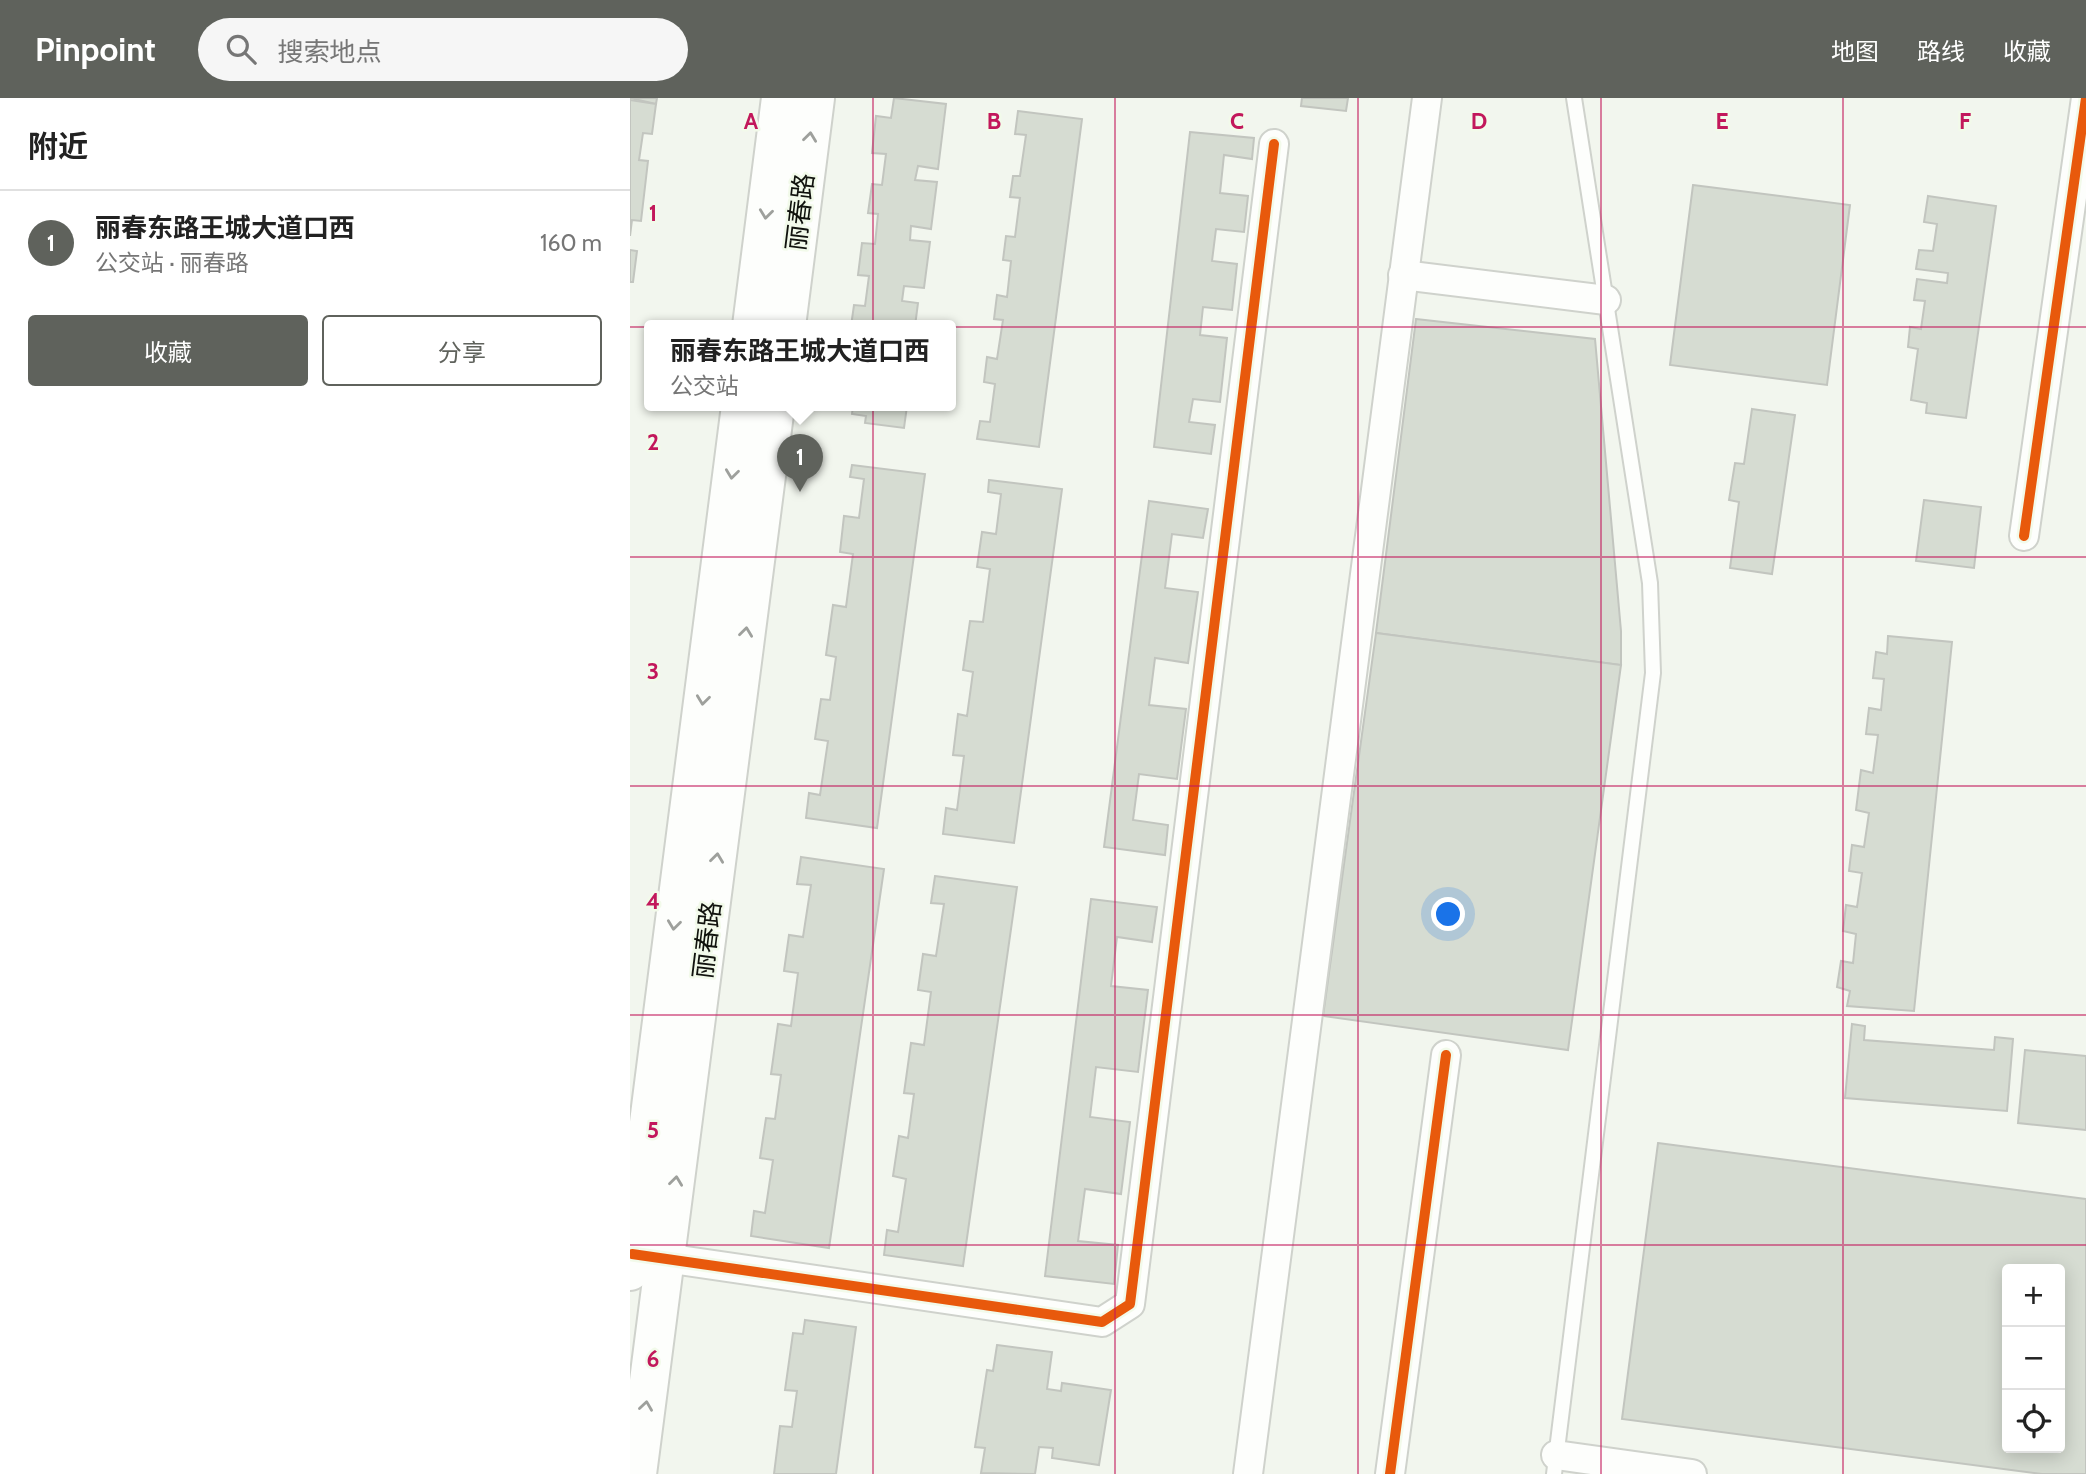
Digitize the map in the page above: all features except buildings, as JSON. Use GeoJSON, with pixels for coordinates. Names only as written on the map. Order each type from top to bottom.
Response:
{"type":"FeatureCollection","features":[{"type":"Feature","properties":{"kind":"main road","name":"丽春路"},"geometry":{"type":"LineString","coordinates":[[753,320],[781,98]]}},
{"type":"Feature","properties":{"kind":"main road","name":"丽春路"},"geometry":{"type":"LineString","coordinates":[[787,320],[815,98]]}},
{"type":"Feature","properties":{"kind":"main road","name":"丽春路"},"geometry":{"type":"LineString","coordinates":[[637,1474],[643,1261],[740,411]]}},
{"type":"Feature","properties":{"kind":"main road","name":"丽春路"},"geometry":{"type":"LineString","coordinates":[[643,1261],[774,411]]}},
{"type":"Feature","properties":{"kind":"street"},"geometry":{"type":"LineString","coordinates":[[1248,1474],[1427,98]]}},
{"type":"Feature","properties":{"kind":"street"},"geometry":{"type":"LineString","coordinates":[[2024,536],[2086,98]]}},
{"type":"Feature","properties":{"kind":"street"},"geometry":{"type":"LineString","coordinates":[[643,1261],[1102,1322],[1130,1304],[1274,144]]}},
{"type":"Feature","properties":{"kind":"street"},"geometry":{"type":"LineString","coordinates":[[1403,275],[1606,300]]}},
{"type":"Feature","properties":{"kind":"street"},"geometry":{"type":"LineString","coordinates":[[1390,1474],[1446,1055]]}},
{"type":"Feature","properties":{"kind":"street"},"geometry":{"type":"LineString","coordinates":[[1555,1464],[1692,1474]]}},
{"type":"Feature","properties":{"kind":"lane"},"geometry":{"type":"LineString","coordinates":[[1555,1464],[1653,673],[1650,583],[1574,98]]}},
{"type":"Feature","properties":{"kind":"cycle path"},"geometry":{"type":"LineString","coordinates":[[2024,536],[2086,98]]}},
{"type":"Feature","properties":{"kind":"cycle path"},"geometry":{"type":"LineString","coordinates":[[632,1254],[1102,1322],[1130,1304],[1274,144]]}},
{"type":"Feature","properties":{"kind":"cycle path"},"geometry":{"type":"LineString","coordinates":[[1390,1474],[1446,1055]]}},
{"type":"Feature","properties":{"kind":"place","name":"丽春东路王城大道口西"},"geometry":{"type":"Point","coordinates":[800,492]}}]}
